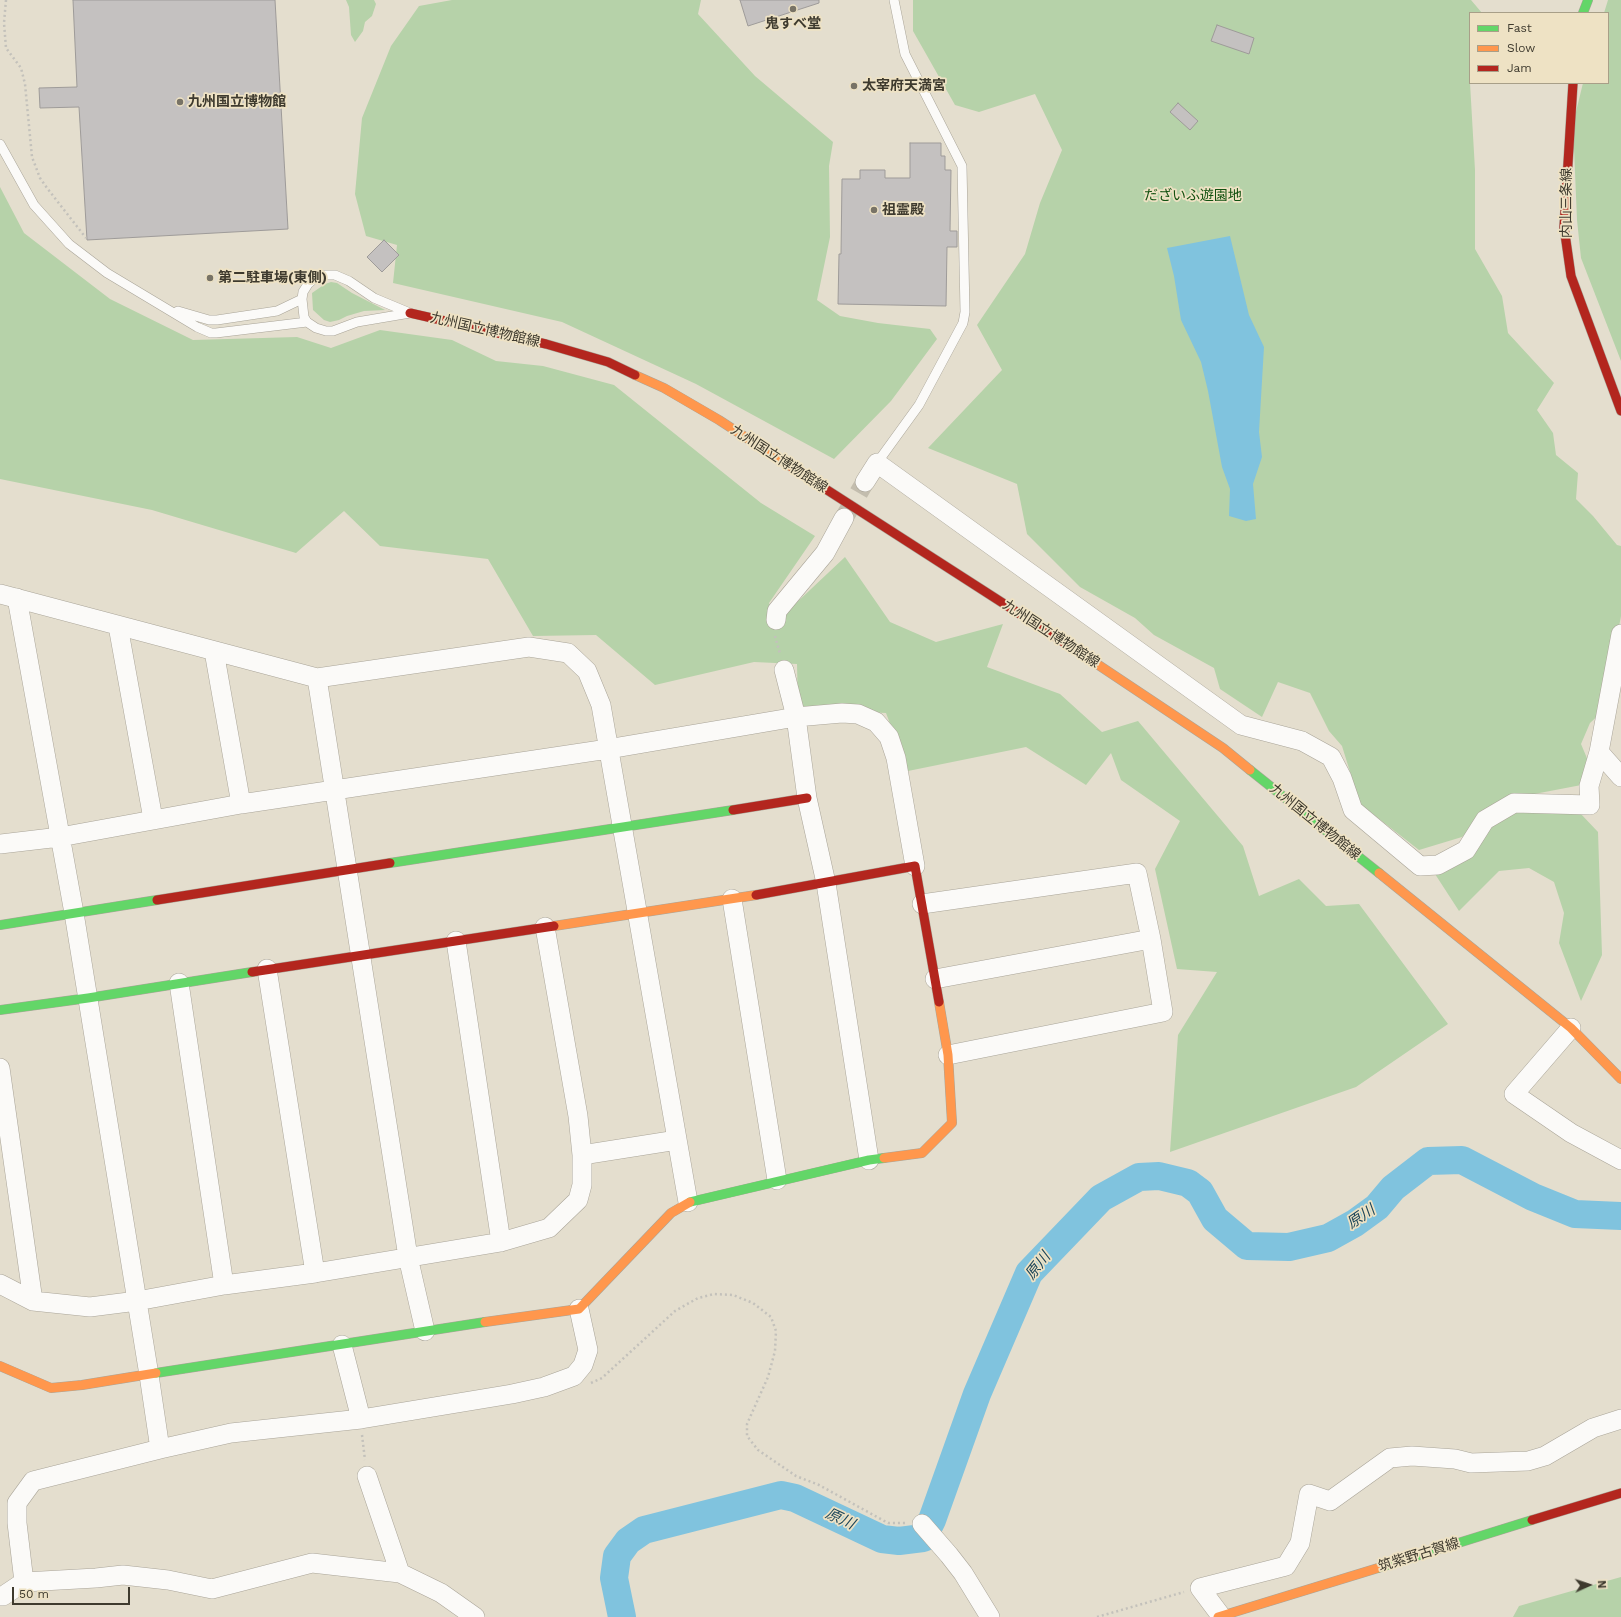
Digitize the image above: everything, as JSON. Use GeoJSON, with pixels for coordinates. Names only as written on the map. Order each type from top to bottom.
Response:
{"type":"FeatureCollection","features":[{"type":"Feature","properties":{"kind":"street"},"geometry":{"type":"LineString","coordinates":[[1583,12],[1588,0]]}},
{"type":"Feature","properties":{"kind":"street","name":"内山三条線"},"geometry":{"type":"LineString","coordinates":[[1573,84],[1564,227],[1571,276],[1621,411]]}},
{"type":"Feature","properties":{"kind":"street","name":"九州国立博物館線"},"geometry":{"type":"LineString","coordinates":[[410,313],[546,344],[608,362],[664,388],[719,420],[1144,694],[1223,748],[1572,1028],[1621,1079]]}},
{"type":"Feature","properties":{"kind":"street"},"geometry":{"type":"LineString","coordinates":[[865,482],[877,463],[1241,725],[1302,741],[1331,757],[1342,778],[1353,810],[1420,866],[1438,865],[1466,850],[1485,820],[1514,803],[1590,805],[1589,786],[1599,752],[1621,634]]}},
{"type":"Feature","properties":{"kind":"street"},"geometry":{"type":"LineString","coordinates":[[776,620],[777,611],[825,553],[844,518]]}},
{"type":"Feature","properties":{"kind":"street"},"geometry":{"type":"LineString","coordinates":[[160,1449],[74,913],[60,837],[8,596],[317,678],[529,647],[568,653],[587,671],[601,705],[688,1202]]}},
{"type":"Feature","properties":{"kind":"street"},"geometry":{"type":"LineString","coordinates":[[118,626],[153,819]]}},
{"type":"Feature","properties":{"kind":"street"},"geometry":{"type":"LineString","coordinates":[[214,651],[241,804]]}},
{"type":"Feature","properties":{"kind":"street"},"geometry":{"type":"LineString","coordinates":[[784,670],[796,717],[807,798],[826,883],[869,1160]]}},
{"type":"Feature","properties":{"kind":"street"},"geometry":{"type":"LineString","coordinates":[[317,678],[408,1257],[425,1331]]}},
{"type":"Feature","properties":{"kind":"street"},"geometry":{"type":"LineString","coordinates":[[0,844],[60,837],[241,804],[608,749],[796,717],[842,713],[858,714],[876,722],[889,737],[896,758],[948,1055],[952,1123],[922,1153],[869,1160],[777,1180],[688,1202],[671,1213],[579,1309],[425,1331],[82,1385],[51,1388],[0,1366]]}},
{"type":"Feature","properties":{"kind":"street"},"geometry":{"type":"LineString","coordinates":[[1599,752],[1621,777]]}},
{"type":"Feature","properties":{"kind":"street"},"geometry":{"type":"LineString","coordinates":[[0,924],[347,868],[622,828],[807,798]]}},
{"type":"Feature","properties":{"kind":"street"},"geometry":{"type":"LineString","coordinates":[[0,1010],[88,998],[267,969],[732,899],[915,866]]}},
{"type":"Feature","properties":{"kind":"street"},"geometry":{"type":"LineString","coordinates":[[922,904],[1137,873],[1151,939],[1162,1012],[948,1055]]}},
{"type":"Feature","properties":{"kind":"street"},"geometry":{"type":"LineString","coordinates":[[732,899],[777,1180]]}},
{"type":"Feature","properties":{"kind":"street"},"geometry":{"type":"LineString","coordinates":[[0,1284],[33,1301],[90,1307],[224,1285],[315,1273],[501,1242],[549,1228],[578,1200],[582,1185],[582,1155],[578,1116],[545,927]]}},
{"type":"Feature","properties":{"kind":"street"},"geometry":{"type":"LineString","coordinates":[[934,979],[1151,939]]}},
{"type":"Feature","properties":{"kind":"street"},"geometry":{"type":"LineString","coordinates":[[456,941],[501,1242]]}},
{"type":"Feature","properties":{"kind":"street"},"geometry":{"type":"LineString","coordinates":[[267,969],[315,1273]]}},
{"type":"Feature","properties":{"kind":"street"},"geometry":{"type":"LineString","coordinates":[[179,983],[224,1285]]}},
{"type":"Feature","properties":{"kind":"street"},"geometry":{"type":"LineString","coordinates":[[1572,1028],[1514,1094],[1571,1133],[1621,1160]]}},
{"type":"Feature","properties":{"kind":"street"},"geometry":{"type":"LineString","coordinates":[[0,1068],[33,1301]]}},
{"type":"Feature","properties":{"kind":"street"},"geometry":{"type":"LineString","coordinates":[[582,1155],[677,1140]]}},
{"type":"Feature","properties":{"kind":"street"},"geometry":{"type":"LineString","coordinates":[[24,1582],[17,1523],[17,1503],[33,1481],[231,1433],[361,1419],[512,1394],[544,1387],[574,1376],[583,1365],[588,1350],[579,1309]]}},
{"type":"Feature","properties":{"kind":"street"},"geometry":{"type":"LineString","coordinates":[[342,1344],[361,1419]]}},
{"type":"Feature","properties":{"kind":"street"},"geometry":{"type":"LineString","coordinates":[[1219,1616],[1200,1588],[1286,1566],[1300,1543],[1309,1494],[1330,1501],[1390,1458],[1412,1456],[1455,1459],[1471,1463],[1528,1461],[1545,1456],[1593,1428],[1621,1419]]}},
{"type":"Feature","properties":{"kind":"street"},"geometry":{"type":"LineString","coordinates":[[367,1476],[400,1574]]}},
{"type":"Feature","properties":{"kind":"street","name":"筑紫野古賀線"},"geometry":{"type":"LineString","coordinates":[[1219,1616],[1621,1493]]}},
{"type":"Feature","properties":{"kind":"street"},"geometry":{"type":"LineString","coordinates":[[922,1524],[963,1573],[990,1617]]}},
{"type":"Feature","properties":{"kind":"street"},"geometry":{"type":"LineString","coordinates":[[0,1596],[3,1596],[24,1582],[96,1578],[124,1574],[168,1580],[212,1589],[312,1563],[400,1574],[441,1593],[475,1617]]}},
{"type":"Feature","properties":{"kind":"lane"},"geometry":{"type":"LineString","coordinates":[[877,463],[919,405],[963,323],[965,312],[962,166],[905,54],[894,0]]}},
{"type":"Feature","properties":{"kind":"lane"},"geometry":{"type":"LineString","coordinates":[[0,144],[34,205],[70,244],[107,273],[170,309],[197,327],[216,334],[308,322]]}},
{"type":"Feature","properties":{"kind":"lane"},"geometry":{"type":"LineString","coordinates":[[325,275],[335,275],[349,281],[374,298],[410,313],[357,322],[333,331],[326,331],[316,328],[308,322],[303,313],[303,292],[308,284],[315,278],[325,275]]}},
{"type":"Feature","properties":{"kind":"lane"},"geometry":{"type":"LineString","coordinates":[[170,309],[209,320],[217,320],[277,311],[302,299]]}},
{"type":"Feature","properties":{"kind":"path"},"geometry":{"type":"LineString","coordinates":[[6,0],[4,23],[6,48],[21,68],[25,84],[32,157],[40,178],[86,238]]}},
{"type":"Feature","properties":{"kind":"path"},"geometry":{"type":"LineString","coordinates":[[776,620],[774,631],[784,670]]}},
{"type":"Feature","properties":{"kind":"path"},"geometry":{"type":"LineString","coordinates":[[586,1385],[602,1378],[675,1311],[698,1298],[714,1294],[733,1296],[753,1303],[771,1318],[776,1331],[774,1358],[768,1377],[747,1424],[747,1436],[758,1450],[796,1476],[819,1485],[888,1523],[922,1524]]}},
{"type":"Feature","properties":{"kind":"path"},"geometry":{"type":"LineString","coordinates":[[361,1419],[367,1476]]}},
{"type":"Feature","properties":{"kind":"path"},"geometry":{"type":"LineString","coordinates":[[1097,1617],[1200,1588]]}},
{"type":"Feature","properties":{"kind":"green space"},"geometry":{"type":"Polygon","coordinates":[[[346,0],[374,0],[376,4],[372,16],[365,22],[363,31],[355,42],[351,35],[349,7],[346,0]]]}},
{"type":"Feature","properties":{"kind":"green space"},"geometry":{"type":"Polygon","coordinates":[[[452,0],[701,0],[698,14],[755,76],[833,142],[829,166],[830,237],[817,300],[840,316],[878,323],[930,329],[937,339],[891,401],[834,459],[696,384],[562,322],[393,283],[397,245],[366,236],[355,194],[362,118],[391,46],[419,6],[452,0]]]}},
{"type":"Feature","properties":{"kind":"green space","name":"だざいふ遊園地"},"geometry":{"type":"Polygon","coordinates":[[[913,0],[1471,0],[1481,12],[1469,12],[1469,84],[1475,170],[1475,249],[1502,296],[1508,333],[1554,383],[1537,410],[1553,433],[1556,455],[1578,473],[1576,499],[1593,516],[1617,545],[1621,546],[1621,616],[1603,711],[1590,723],[1581,744],[1597,782],[1503,800],[1462,837],[1419,850],[1360,804],[1342,746],[1329,731],[1310,693],[1278,682],[1262,717],[1220,689],[1214,668],[1154,635],[1135,618],[1080,587],[1027,534],[1017,484],[928,448],[1002,370],[977,325],[1025,254],[1040,203],[1062,150],[1035,94],[979,112],[955,105],[913,31],[913,0]]]}},
{"type":"Feature","properties":{"kind":"green space"},"geometry":{"type":"Polygon","coordinates":[[[1608,0],[1621,0],[1621,361],[1581,258],[1577,220],[1573,124],[1583,84],[1609,84],[1609,12],[1604,12],[1608,0]]]}},
{"type":"Feature","properties":{"kind":"green space"},"geometry":{"type":"Polygon","coordinates":[[[0,187],[24,233],[110,299],[193,340],[297,337],[331,348],[380,330],[452,340],[496,361],[543,366],[614,385],[761,503],[815,536],[769,603],[776,622],[845,557],[890,622],[936,642],[1003,624],[987,667],[1060,694],[1102,732],[1138,721],[1243,846],[1259,896],[1299,879],[1326,906],[1359,904],[1448,1024],[1356,1087],[1170,1152],[1178,1035],[1217,972],[1177,969],[1155,869],[1180,821],[1121,780],[1111,753],[1086,785],[1026,747],[908,771],[886,713],[798,709],[797,664],[754,662],[655,685],[596,635],[533,636],[488,559],[380,546],[344,511],[296,553],[152,510],[0,479],[0,187]]]}},
{"type":"Feature","properties":{"kind":"green space"},"geometry":{"type":"Polygon","coordinates":[[[331,282],[337,283],[352,293],[385,310],[364,311],[330,322],[324,320],[313,310],[312,293],[325,284],[331,282]]]}},
{"type":"Feature","properties":{"kind":"green space"},"geometry":{"type":"Polygon","coordinates":[[[1514,808],[1580,813],[1598,832],[1602,955],[1581,1001],[1559,943],[1564,913],[1554,882],[1529,868],[1499,871],[1459,911],[1435,874],[1490,822],[1514,808]]]}},
{"type":"Feature","properties":{"kind":"green space"},"geometry":{"type":"Polygon","coordinates":[[[1621,1577],[1621,1617],[1513,1617],[1519,1606],[1621,1577]]]}},
{"type":"Feature","properties":{"kind":"water"},"geometry":{"type":"Polygon","coordinates":[[[1230,236],[1249,315],[1264,347],[1259,432],[1262,457],[1253,484],[1256,519],[1246,521],[1229,516],[1230,489],[1222,467],[1208,391],[1201,362],[1181,320],[1174,276],[1167,248],[1230,236]]]}},
{"type":"Feature","properties":{"kind":"building","name":"九州国立博物館"},"geometry":{"type":"Polygon","coordinates":[[[73,0],[275,0],[288,229],[87,240],[79,107],[40,108],[39,88],[77,87],[73,0]]]}},
{"type":"Feature","properties":{"kind":"building"},"geometry":{"type":"Polygon","coordinates":[[[740,0],[819,0],[819,3],[748,26],[740,0]]]}},
{"type":"Feature","properties":{"kind":"building"},"geometry":{"type":"Polygon","coordinates":[[[1217,25],[1254,38],[1249,54],[1211,41],[1217,25]]]}},
{"type":"Feature","properties":{"kind":"building"},"geometry":{"type":"Polygon","coordinates":[[[1178,103],[1198,121],[1190,130],[1170,112],[1178,103]]]}},
{"type":"Feature","properties":{"kind":"building","name":"祖霊殿"},"geometry":{"type":"Polygon","coordinates":[[[910,143],[941,143],[941,156],[945,156],[945,170],[951,170],[950,231],[957,231],[957,247],[947,247],[946,306],[838,304],[839,254],[841,254],[842,179],[860,179],[860,170],[885,170],[885,178],[910,178],[910,143]]]}},
{"type":"Feature","properties":{"kind":"building"},"geometry":{"type":"Polygon","coordinates":[[[384,240],[399,255],[382,272],[367,257],[384,240]]]}},
{"type":"Feature","properties":{"kind":"waterway","name":"原川"},"geometry":{"type":"LineString","coordinates":[[622,1617],[614,1578],[617,1556],[628,1541],[644,1530],[781,1495],[795,1498],[882,1539],[899,1541],[923,1538],[932,1520],[977,1394],[1029,1273],[1101,1198],[1139,1177],[1159,1176],[1188,1183],[1200,1192],[1215,1219],[1247,1246],[1289,1247],[1328,1238],[1355,1223],[1377,1207],[1393,1188],[1428,1161],[1462,1160],[1533,1197],[1575,1214],[1621,1216]]}},
{"type":"Feature","properties":{"kind":"tunnel"},"geometry":{"type":"LineString","coordinates":[[844,518],[865,482]]}},
{"type":"Feature","properties":{"kind":"traffic: fast"},"geometry":{"type":"LineString","coordinates":[[1583,12],[1588,0]]}},
{"type":"Feature","properties":{"kind":"traffic: fast"},"geometry":{"type":"LineString","coordinates":[[1250,770],[1379,873]]}},
{"type":"Feature","properties":{"kind":"traffic: fast"},"geometry":{"type":"LineString","coordinates":[[390,863],[733,810]]}},
{"type":"Feature","properties":{"kind":"traffic: fast"},"geometry":{"type":"LineString","coordinates":[[0,925],[157,900]]}},
{"type":"Feature","properties":{"kind":"traffic: fast"},"geometry":{"type":"LineString","coordinates":[[0,1010],[88,998],[252,972]]}},
{"type":"Feature","properties":{"kind":"traffic: fast"},"geometry":{"type":"LineString","coordinates":[[690,1202],[869,1160],[884,1158]]}},
{"type":"Feature","properties":{"kind":"traffic: fast"},"geometry":{"type":"LineString","coordinates":[[156,1373],[485,1322]]}},
{"type":"Feature","properties":{"kind":"traffic: fast"},"geometry":{"type":"LineString","coordinates":[[1378,1568],[1532,1520]]}},
{"type":"Feature","properties":{"kind":"traffic: slow"},"geometry":{"type":"LineString","coordinates":[[635,375],[664,388],[719,420],[793,468]]}},
{"type":"Feature","properties":{"kind":"traffic: slow"},"geometry":{"type":"LineString","coordinates":[[1082,654],[1223,748],[1250,770]]}},
{"type":"Feature","properties":{"kind":"traffic: slow"},"geometry":{"type":"LineString","coordinates":[[1379,873],[1571,1028],[1621,1079]]}},
{"type":"Feature","properties":{"kind":"traffic: slow"},"geometry":{"type":"LineString","coordinates":[[554,926],[756,895]]}},
{"type":"Feature","properties":{"kind":"traffic: slow"},"geometry":{"type":"LineString","coordinates":[[884,1158],[922,1153],[952,1123],[948,1055],[939,1002]]}},
{"type":"Feature","properties":{"kind":"traffic: slow"},"geometry":{"type":"LineString","coordinates":[[485,1322],[579,1309],[671,1213],[690,1202]]}},
{"type":"Feature","properties":{"kind":"traffic: slow"},"geometry":{"type":"LineString","coordinates":[[0,1366],[51,1388],[82,1385],[156,1373]]}},
{"type":"Feature","properties":{"kind":"traffic: slow"},"geometry":{"type":"LineString","coordinates":[[1218,1617],[1378,1568]]}},
{"type":"Feature","properties":{"kind":"traffic: jam"},"geometry":{"type":"LineString","coordinates":[[1573,84],[1564,227],[1571,276],[1621,411]]}},
{"type":"Feature","properties":{"kind":"traffic: jam"},"geometry":{"type":"LineString","coordinates":[[410,313],[546,344],[608,362],[635,375]]}},
{"type":"Feature","properties":{"kind":"traffic: jam"},"geometry":{"type":"LineString","coordinates":[[793,468],[1082,654]]}},
{"type":"Feature","properties":{"kind":"traffic: jam"},"geometry":{"type":"LineString","coordinates":[[733,810],[807,798]]}},
{"type":"Feature","properties":{"kind":"traffic: jam"},"geometry":{"type":"LineString","coordinates":[[157,900],[390,863]]}},
{"type":"Feature","properties":{"kind":"traffic: jam"},"geometry":{"type":"LineString","coordinates":[[756,895],[915,866],[939,1002]]}},
{"type":"Feature","properties":{"kind":"traffic: jam"},"geometry":{"type":"LineString","coordinates":[[252,972],[554,926]]}},
{"type":"Feature","properties":{"kind":"traffic: jam"},"geometry":{"type":"LineString","coordinates":[[1532,1520],[1621,1493]]}},
{"type":"Feature","properties":{"kind":"place","name":"鬼すべ堂"},"geometry":{"type":"Point","coordinates":[793,9]}},
{"type":"Feature","properties":{"kind":"place","name":"太宰府天満宮"},"geometry":{"type":"Point","coordinates":[854,86]}},
{"type":"Feature","properties":{"kind":"place","name":"九州国立博物館"},"geometry":{"type":"Point","coordinates":[180,102]}},
{"type":"Feature","properties":{"kind":"place","name":"祖霊殿"},"geometry":{"type":"Point","coordinates":[874,210]}},
{"type":"Feature","properties":{"kind":"place","name":"第二駐車場(東側)"},"geometry":{"type":"Point","coordinates":[210,278]}}]}
